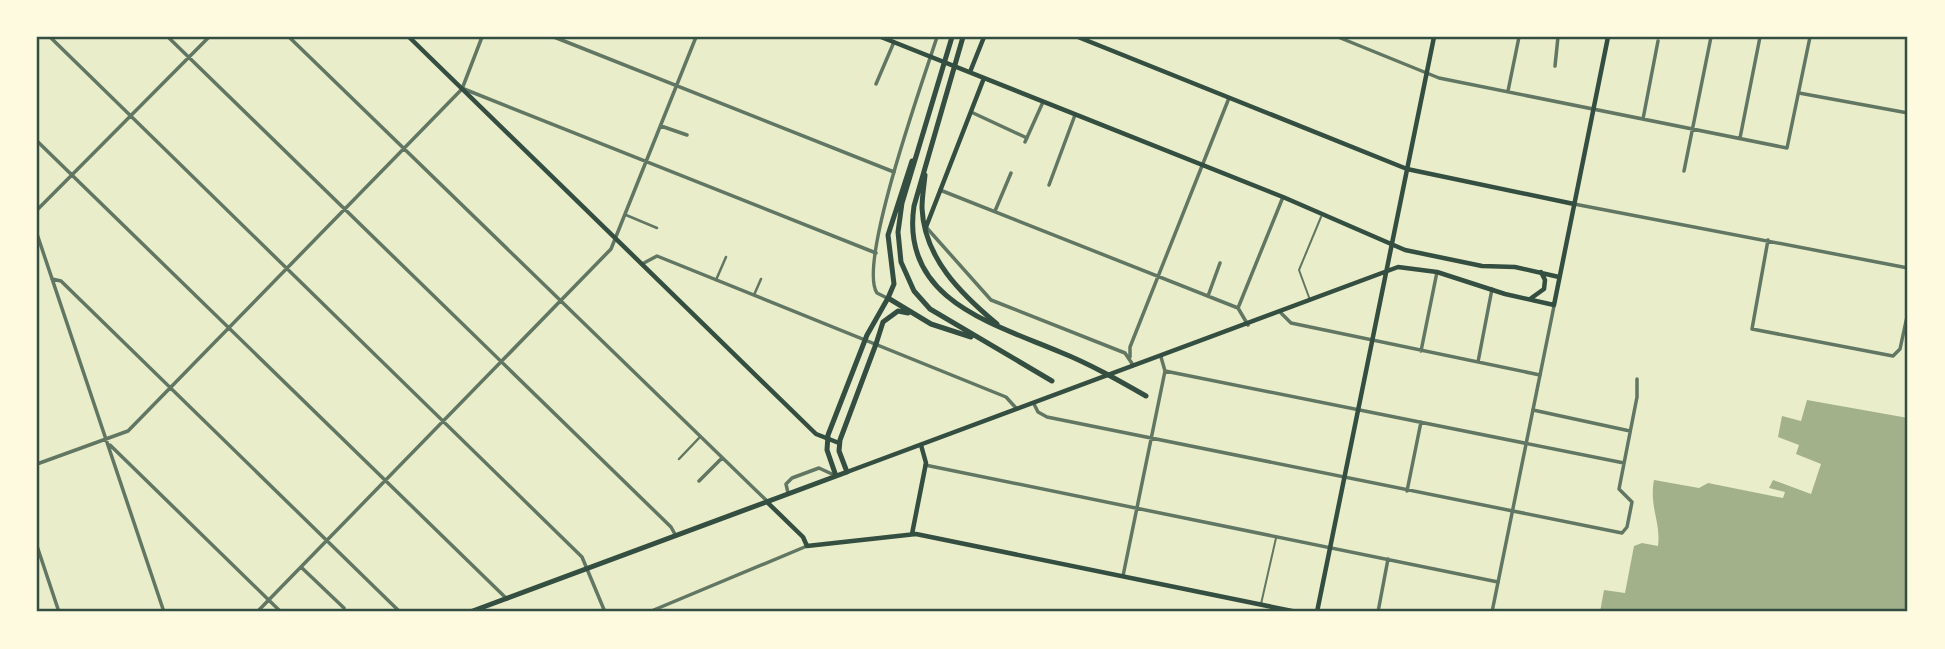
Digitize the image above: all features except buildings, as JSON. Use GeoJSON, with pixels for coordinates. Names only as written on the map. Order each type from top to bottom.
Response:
{"type":"FeatureCollection","features":[{"type":"Feature","properties":{"kind":"main road"},"geometry":{"type":"LineString","coordinates":[[409,37],[816,434],[839,443]]}},
{"type":"Feature","properties":{"kind":"main road"},"geometry":{"type":"LineString","coordinates":[[881,37],[1283,197],[1410,251],[1482,266],[1508,266],[1559,277]]}},
{"type":"Feature","properties":{"kind":"main road"},"geometry":{"type":"LineString","coordinates":[[952,37],[899,222],[902,265],[911,286],[924,304],[1052,381]]}},
{"type":"Feature","properties":{"kind":"main road"},"geometry":{"type":"LineString","coordinates":[[963,37],[912,218],[915,241],[923,263],[939,288],[958,307],[1074,358],[1146,396]]}},
{"type":"Feature","properties":{"kind":"main road"},"geometry":{"type":"LineString","coordinates":[[970,72],[984,37]]}},
{"type":"Feature","properties":{"kind":"main road"},"geometry":{"type":"LineString","coordinates":[[1078,37],[1407,169],[1574,204]]}},
{"type":"Feature","properties":{"kind":"main road"},"geometry":{"type":"LineString","coordinates":[[1317,612],[1434,37]]}},
{"type":"Feature","properties":{"kind":"main road"},"geometry":{"type":"LineString","coordinates":[[470,612],[1281,313],[1387,271],[1402,267],[1437,272],[1554,305],[1608,37]]}},
{"type":"Feature","properties":{"kind":"main road"},"geometry":{"type":"LineString","coordinates":[[926,227],[984,78]]}},
{"type":"Feature","properties":{"kind":"main road"},"geometry":{"type":"LineString","coordinates":[[836,476],[827,440],[865,340],[894,285],[888,251],[889,231],[907,170],[919,149]]}},
{"type":"Feature","properties":{"kind":"main road"},"geometry":{"type":"LineString","coordinates":[[926,165],[922,210],[937,259],[948,278],[1002,328]]}},
{"type":"Feature","properties":{"kind":"main road"},"geometry":{"type":"LineString","coordinates":[[1529,299],[1544,289],[1545,280],[1541,272]]}},
{"type":"Feature","properties":{"kind":"main road"},"geometry":{"type":"LineString","coordinates":[[888,298],[911,314],[942,329],[981,340]]}},
{"type":"Feature","properties":{"kind":"main road"},"geometry":{"type":"LineString","coordinates":[[847,472],[839,443],[876,344],[887,317],[898,311],[911,314]]}},
{"type":"Feature","properties":{"kind":"main road"},"geometry":{"type":"LineString","coordinates":[[912,534],[925,465],[921,445]]}},
{"type":"Feature","properties":{"kind":"main road"},"geometry":{"type":"LineString","coordinates":[[767,501],[803,537],[807,546],[912,534],[1297,612]]}},
{"type":"Feature","properties":{"kind":"street"},"geometry":{"type":"LineString","coordinates":[[50,37],[582,557],[589,568],[605,612]]}},
{"type":"Feature","properties":{"kind":"street"},"geometry":{"type":"LineString","coordinates":[[168,37],[671,527],[676,536]]}},
{"type":"Feature","properties":{"kind":"street"},"geometry":{"type":"LineString","coordinates":[[37,210],[209,37]]}},
{"type":"Feature","properties":{"kind":"street"},"geometry":{"type":"LineString","coordinates":[[289,37],[767,501]]}},
{"type":"Feature","properties":{"kind":"street"},"geometry":{"type":"LineString","coordinates":[[37,464],[128,432],[462,89],[482,37]]}},
{"type":"Feature","properties":{"kind":"street"},"geometry":{"type":"LineString","coordinates":[[554,37],[894,173]]}},
{"type":"Feature","properties":{"kind":"street"},"geometry":{"type":"LineString","coordinates":[[257,612],[611,249],[696,37]]}},
{"type":"Feature","properties":{"kind":"street"},"geometry":{"type":"LineString","coordinates":[[888,298],[877,293],[873,287],[876,253],[894,173],[937,37]]}},
{"type":"Feature","properties":{"kind":"street"},"geometry":{"type":"LineString","coordinates":[[1338,37],[1427,73],[1787,148],[1810,37]]}},
{"type":"Feature","properties":{"kind":"street"},"geometry":{"type":"LineString","coordinates":[[1508,91],[1519,37]]}},
{"type":"Feature","properties":{"kind":"street"},"geometry":{"type":"LineString","coordinates":[[1555,66],[1558,37]]}},
{"type":"Feature","properties":{"kind":"street"},"geometry":{"type":"LineString","coordinates":[[1684,171],[1711,37]]}},
{"type":"Feature","properties":{"kind":"street"},"geometry":{"type":"LineString","coordinates":[[1740,138],[1760,37]]}},
{"type":"Feature","properties":{"kind":"street"},"geometry":{"type":"LineString","coordinates":[[1643,119],[1658,41]]}},
{"type":"Feature","properties":{"kind":"street"},"geometry":{"type":"LineString","coordinates":[[876,84],[894,42]]}},
{"type":"Feature","properties":{"kind":"street"},"geometry":{"type":"LineString","coordinates":[[462,89],[876,253]]}},
{"type":"Feature","properties":{"kind":"street"},"geometry":{"type":"LineString","coordinates":[[1799,93],[1908,113]]}},
{"type":"Feature","properties":{"kind":"street"},"geometry":{"type":"LineString","coordinates":[[1133,367],[1130,347],[1229,98]]}},
{"type":"Feature","properties":{"kind":"street"},"geometry":{"type":"LineString","coordinates":[[971,112],[1026,140],[1043,102]]}},
{"type":"Feature","properties":{"kind":"street"},"geometry":{"type":"LineString","coordinates":[[1049,185],[1076,115]]}},
{"type":"Feature","properties":{"kind":"street"},"geometry":{"type":"LineString","coordinates":[[661,126],[687,135]]}},
{"type":"Feature","properties":{"kind":"street"},"geometry":{"type":"LineString","coordinates":[[37,141],[507,599]]}},
{"type":"Feature","properties":{"kind":"street"},"geometry":{"type":"LineString","coordinates":[[995,211],[1011,173]]}},
{"type":"Feature","properties":{"kind":"street"},"geometry":{"type":"LineString","coordinates":[[940,190],[1238,308],[1248,325]]}},
{"type":"Feature","properties":{"kind":"street"},"geometry":{"type":"LineString","coordinates":[[1238,308],[1283,197]]}},
{"type":"Feature","properties":{"kind":"street"},"geometry":{"type":"LineString","coordinates":[[1574,204],[1908,268]]}},
{"type":"Feature","properties":{"kind":"street"},"geometry":{"type":"LineString","coordinates":[[626,215],[657,228]]}},
{"type":"Feature","properties":{"kind":"street"},"geometry":{"type":"LineString","coordinates":[[926,227],[990,300],[1130,357]]}},
{"type":"Feature","properties":{"kind":"street"},"geometry":{"type":"LineString","coordinates":[[37,234],[164,612]]}},
{"type":"Feature","properties":{"kind":"street"},"geometry":{"type":"LineString","coordinates":[[1768,240],[1752,328],[1893,356],[1900,349],[1908,312]]}},
{"type":"Feature","properties":{"kind":"street"},"geometry":{"type":"LineString","coordinates":[[642,264],[657,256],[1006,397],[1017,410]]}},
{"type":"Feature","properties":{"kind":"street"},"geometry":{"type":"LineString","coordinates":[[716,280],[726,257]]}},
{"type":"Feature","properties":{"kind":"street"},"geometry":{"type":"LineString","coordinates":[[1208,296],[1220,263]]}},
{"type":"Feature","properties":{"kind":"street"},"geometry":{"type":"LineString","coordinates":[[1421,351],[1437,272]]}},
{"type":"Feature","properties":{"kind":"street"},"geometry":{"type":"LineString","coordinates":[[52,279],[61,281],[400,612]]}},
{"type":"Feature","properties":{"kind":"street"},"geometry":{"type":"LineString","coordinates":[[754,295],[761,279]]}},
{"type":"Feature","properties":{"kind":"street"},"geometry":{"type":"LineString","coordinates":[[1478,362],[1492,289]]}},
{"type":"Feature","properties":{"kind":"street"},"geometry":{"type":"LineString","coordinates":[[1492,612],[1554,305]]}},
{"type":"Feature","properties":{"kind":"street"},"geometry":{"type":"LineString","coordinates":[[1281,313],[1291,323],[1540,375]]}},
{"type":"Feature","properties":{"kind":"street"},"geometry":{"type":"LineString","coordinates":[[1123,576],[1165,371],[1161,357]]}},
{"type":"Feature","properties":{"kind":"street"},"geometry":{"type":"LineString","coordinates":[[1165,371],[1624,463]]}},
{"type":"Feature","properties":{"kind":"street"},"geometry":{"type":"LineString","coordinates":[[1034,404],[1045,416],[1512,513],[1622,533],[1627,527],[1632,502],[1619,489],[1638,391],[1637,379]]}},
{"type":"Feature","properties":{"kind":"street"},"geometry":{"type":"LineString","coordinates":[[1533,410],[1630,431]]}},
{"type":"Feature","properties":{"kind":"street"},"geometry":{"type":"LineString","coordinates":[[1407,491],[1421,422]]}},
{"type":"Feature","properties":{"kind":"street"},"geometry":{"type":"LineString","coordinates":[[679,459],[700,437]]}},
{"type":"Feature","properties":{"kind":"street"},"geometry":{"type":"LineString","coordinates":[[107,440],[281,612]]}},
{"type":"Feature","properties":{"kind":"street"},"geometry":{"type":"LineString","coordinates":[[699,481],[722,458]]}},
{"type":"Feature","properties":{"kind":"street"},"geometry":{"type":"LineString","coordinates":[[925,465],[1498,582]]}},
{"type":"Feature","properties":{"kind":"street"},"geometry":{"type":"LineString","coordinates":[[788,493],[786,484],[790,479],[818,468],[836,476]]}},
{"type":"Feature","properties":{"kind":"street"},"geometry":{"type":"LineString","coordinates":[[37,546],[59,612]]}},
{"type":"Feature","properties":{"kind":"street"},"geometry":{"type":"LineString","coordinates":[[649,612],[807,546]]}},
{"type":"Feature","properties":{"kind":"street"},"geometry":{"type":"LineString","coordinates":[[1378,612],[1388,559]]}},
{"type":"Feature","properties":{"kind":"street"},"geometry":{"type":"LineString","coordinates":[[301,567],[344,608]]}},
{"type":"Feature","properties":{"kind":"lane"},"geometry":{"type":"LineString","coordinates":[[1310,301],[1299,270],[1322,213]]}},
{"type":"Feature","properties":{"kind":"lane"},"geometry":{"type":"LineString","coordinates":[[1261,605],[1276,537]]}},
{"type":"Feature","properties":{"kind":"shaded area"},"geometry":{"type":"Polygon","coordinates":[[[1807,400],[1908,418],[1908,612],[1600,612],[1604,590],[1625,593],[1634,546],[1642,543],[1658,546],[1654,480],[1699,488],[1708,483],[1783,498],[1785,492],[1769,488],[1773,480],[1811,494],[1821,464],[1796,454],[1799,445],[1778,437],[1782,416],[1801,421],[1807,400]]]}}]}
